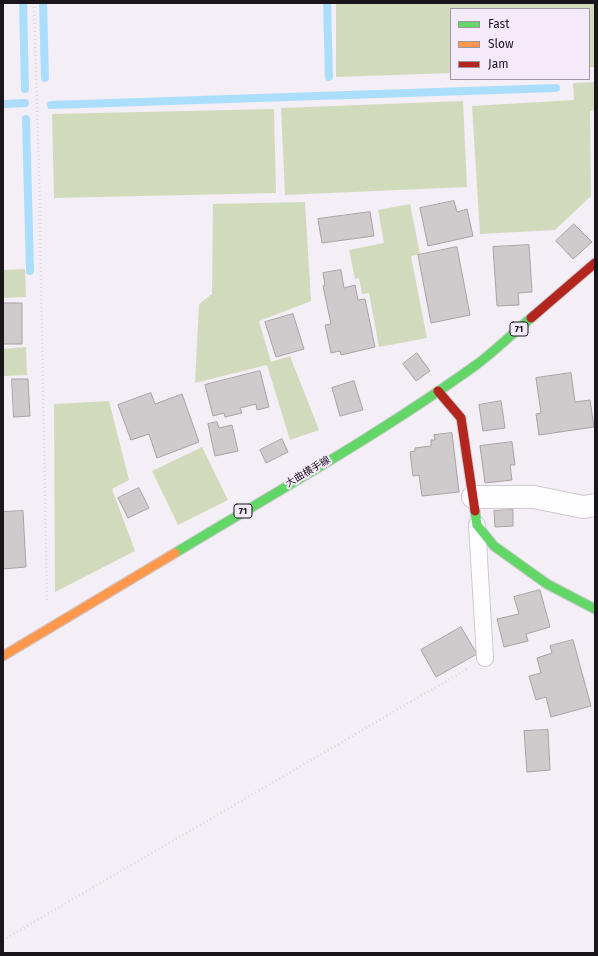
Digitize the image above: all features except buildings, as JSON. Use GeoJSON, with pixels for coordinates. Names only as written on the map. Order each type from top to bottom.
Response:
{"type":"FeatureCollection","features":[{"type":"Feature","properties":{"kind":"main road","name":"大曲横手線"},"geometry":{"type":"LineString","coordinates":[[3,656],[352,446],[438,391],[477,364],[595,263]]}},
{"type":"Feature","properties":{"kind":"main road"},"geometry":{"type":"LineString","coordinates":[[438,391],[461,418],[477,525],[494,546],[547,584],[595,609]]}},
{"type":"Feature","properties":{"kind":"street"},"geometry":{"type":"LineString","coordinates":[[473,497],[534,497],[583,508],[595,505]]}},
{"type":"Feature","properties":{"kind":"lane"},"geometry":{"type":"LineString","coordinates":[[477,525],[485,658]]}},
{"type":"Feature","properties":{"kind":"path"},"geometry":{"type":"LineString","coordinates":[[34,3],[39,172],[47,629]]}},
{"type":"Feature","properties":{"kind":"path"},"geometry":{"type":"LineString","coordinates":[[3,940],[485,658]]}},
{"type":"Feature","properties":{"kind":"green space"},"geometry":{"type":"Polygon","coordinates":[[[336,3],[595,3],[595,67],[590,67],[590,8],[450,8],[450,73],[336,77],[336,3]]]}},
{"type":"Feature","properties":{"kind":"green space"},"geometry":{"type":"Polygon","coordinates":[[[595,82],[595,110],[590,111],[591,196],[555,230],[480,234],[472,106],[574,100],[573,83],[595,82]]]}},
{"type":"Feature","properties":{"kind":"green space"},"geometry":{"type":"Polygon","coordinates":[[[463,101],[467,187],[285,195],[281,108],[463,101]]]}},
{"type":"Feature","properties":{"kind":"green space"},"geometry":{"type":"Polygon","coordinates":[[[274,109],[276,193],[54,198],[52,114],[274,109]]]}},
{"type":"Feature","properties":{"kind":"green space"},"geometry":{"type":"Polygon","coordinates":[[[305,202],[311,301],[259,321],[271,362],[290,356],[319,430],[290,440],[267,365],[195,383],[199,304],[212,294],[213,204],[305,202]]]}},
{"type":"Feature","properties":{"kind":"green space"},"geometry":{"type":"Polygon","coordinates":[[[410,204],[420,254],[411,256],[427,338],[379,347],[369,293],[362,294],[359,278],[355,279],[349,250],[384,243],[378,210],[410,204]]]}},
{"type":"Feature","properties":{"kind":"green space"},"geometry":{"type":"Polygon","coordinates":[[[25,269],[26,297],[3,298],[3,270],[25,269]]]}},
{"type":"Feature","properties":{"kind":"green space"},"geometry":{"type":"Polygon","coordinates":[[[26,347],[27,375],[3,376],[3,349],[26,347]]]}},
{"type":"Feature","properties":{"kind":"green space"},"geometry":{"type":"Polygon","coordinates":[[[109,401],[129,480],[112,489],[135,551],[55,592],[54,404],[109,401]]]}},
{"type":"Feature","properties":{"kind":"green space"},"geometry":{"type":"Polygon","coordinates":[[[202,447],[228,500],[178,525],[152,471],[202,447]]]}},
{"type":"Feature","properties":{"kind":"waterway"},"geometry":{"type":"LineString","coordinates":[[23,3],[25,89]]}},
{"type":"Feature","properties":{"kind":"waterway"},"geometry":{"type":"LineString","coordinates":[[43,3],[45,78]]}},
{"type":"Feature","properties":{"kind":"waterway"},"geometry":{"type":"LineString","coordinates":[[327,3],[329,77]]}},
{"type":"Feature","properties":{"kind":"waterway"},"geometry":{"type":"LineString","coordinates":[[51,105],[556,88]]}},
{"type":"Feature","properties":{"kind":"waterway"},"geometry":{"type":"LineString","coordinates":[[3,104],[25,103]]}},
{"type":"Feature","properties":{"kind":"waterway"},"geometry":{"type":"LineString","coordinates":[[26,119],[30,271]]}},
{"type":"Feature","properties":{"kind":"traffic: fast"},"geometry":{"type":"LineString","coordinates":[[175,553],[403,415],[476,365],[531,318]]}},
{"type":"Feature","properties":{"kind":"traffic: fast"},"geometry":{"type":"LineString","coordinates":[[475,511],[477,525],[494,546],[547,584],[595,609]]}},
{"type":"Feature","properties":{"kind":"traffic: slow"},"geometry":{"type":"LineString","coordinates":[[3,656],[175,553]]}},
{"type":"Feature","properties":{"kind":"traffic: jam"},"geometry":{"type":"LineString","coordinates":[[531,318],[595,263]]}},
{"type":"Feature","properties":{"kind":"traffic: jam"},"geometry":{"type":"LineString","coordinates":[[438,391],[461,418],[475,511]]}}]}
